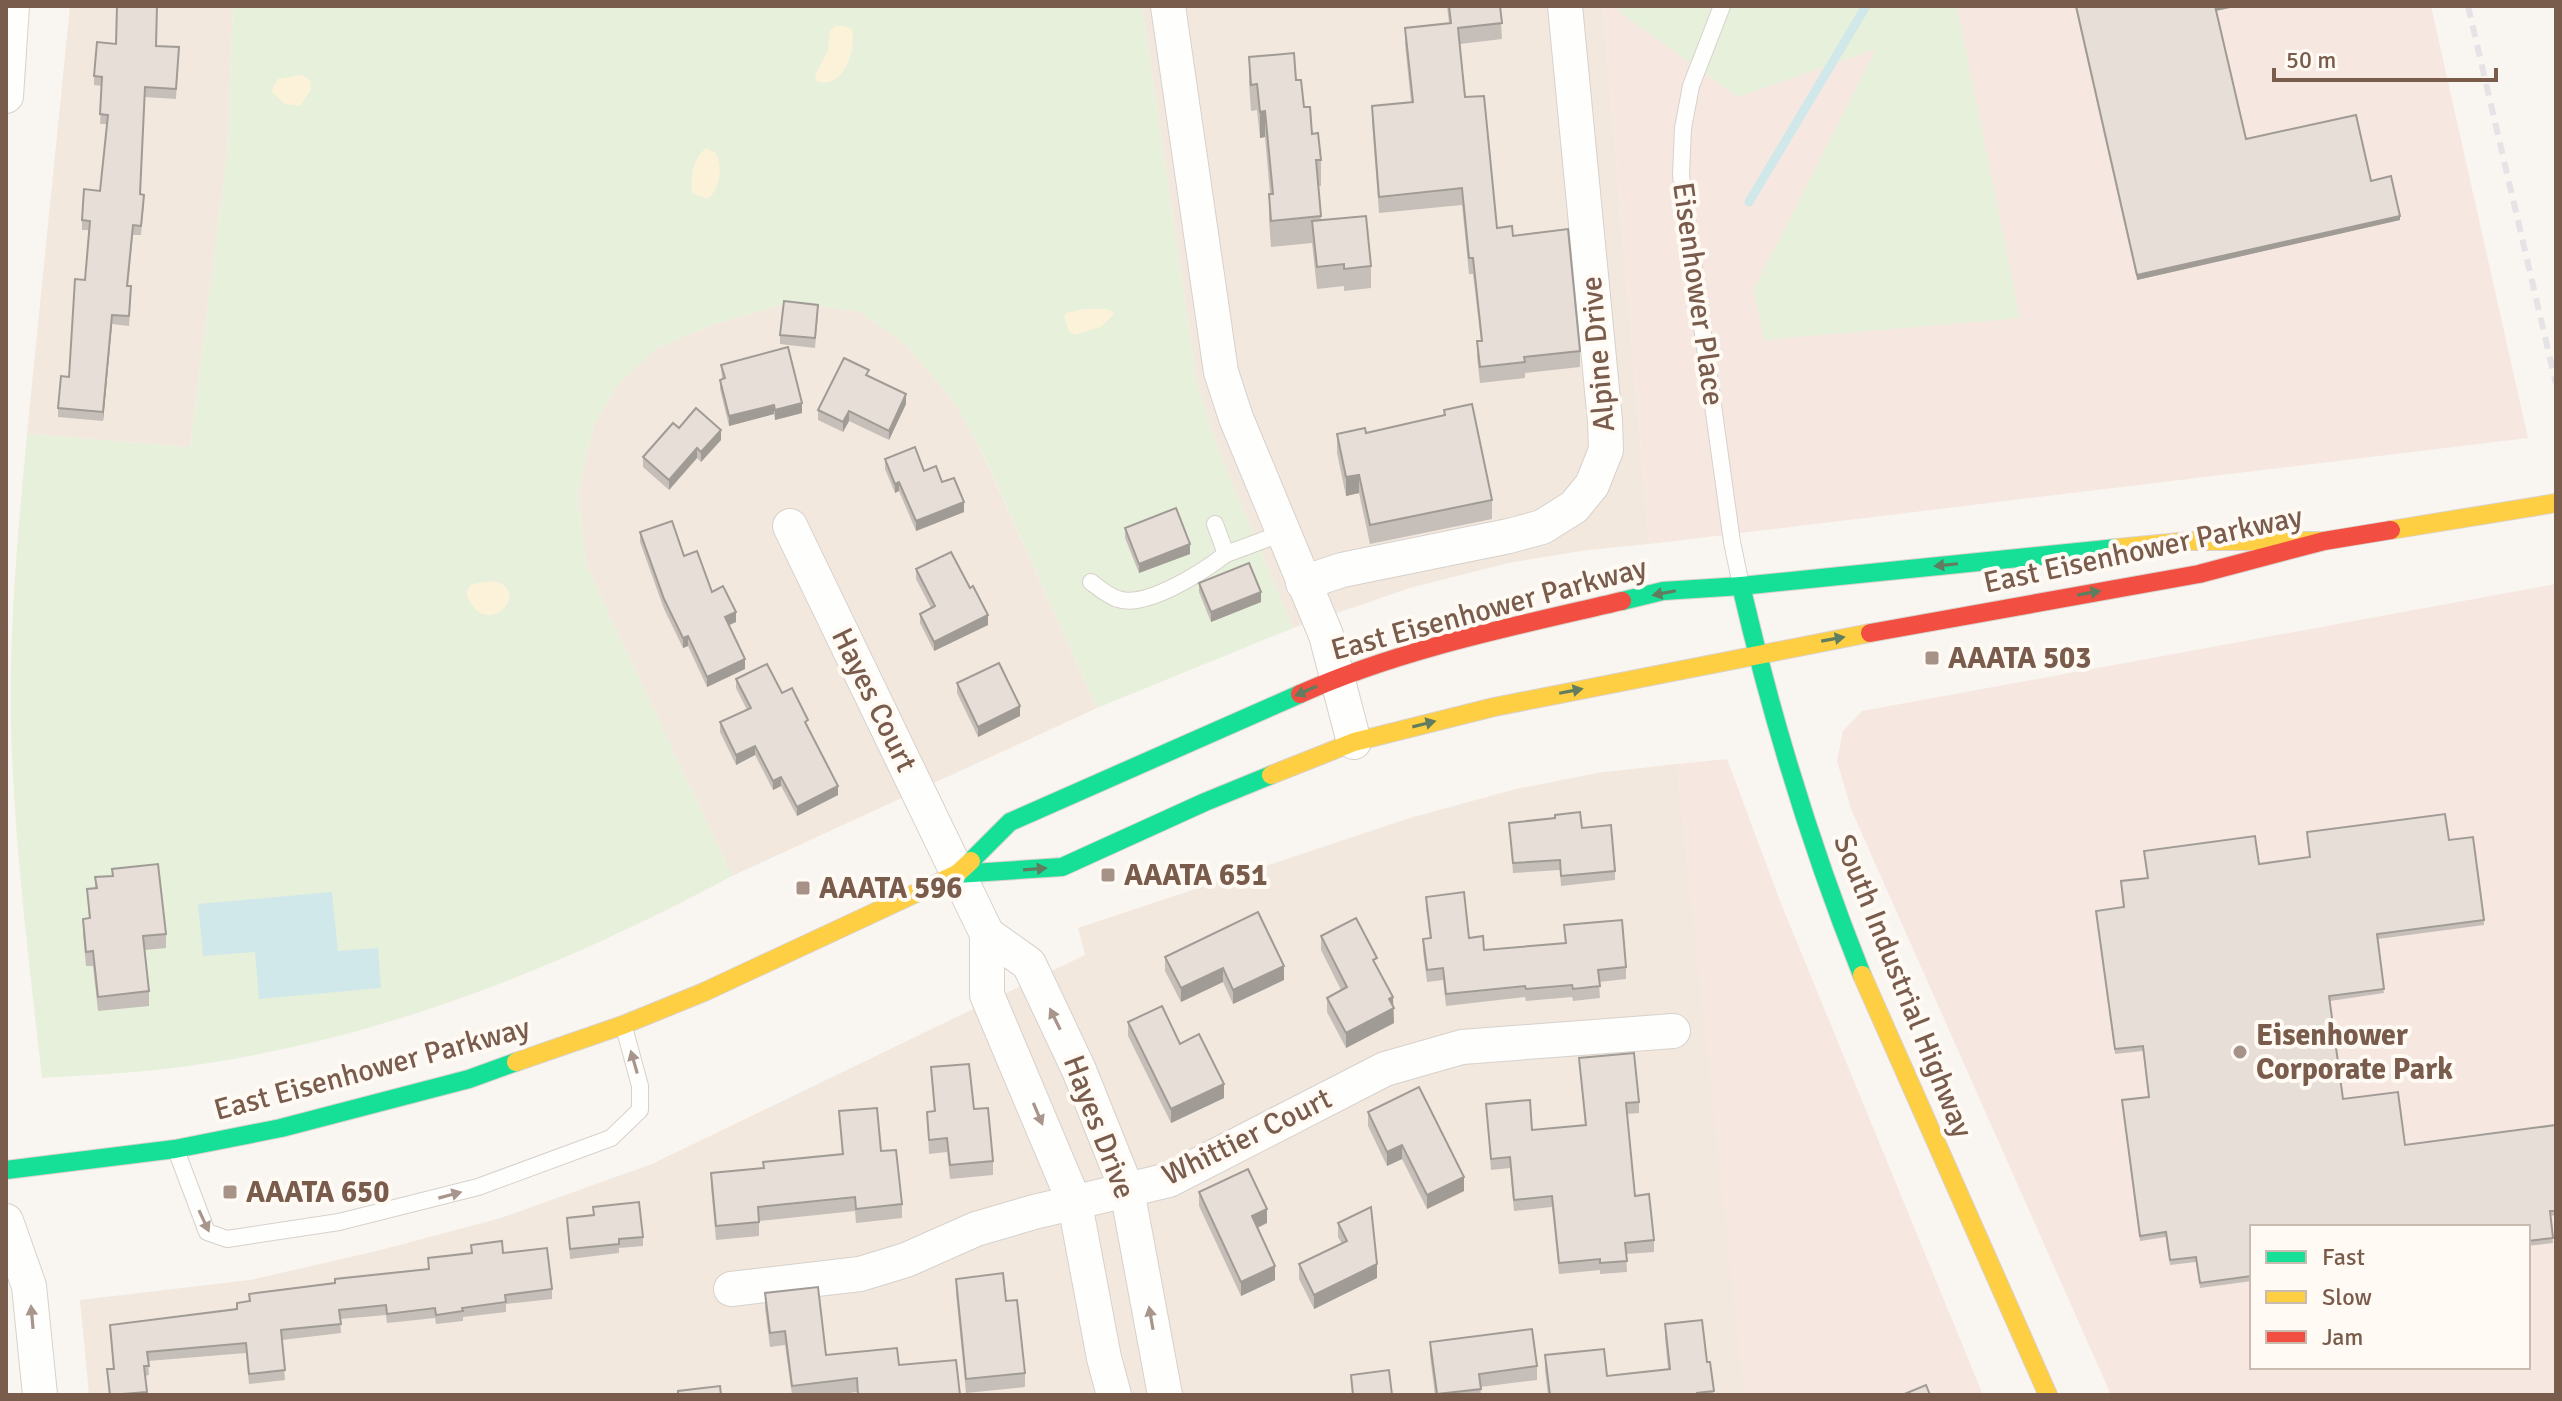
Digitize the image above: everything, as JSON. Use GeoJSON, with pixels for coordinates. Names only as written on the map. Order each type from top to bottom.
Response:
{"type":"FeatureCollection","features":[{"type":"Feature","properties":{"kind":"main road","name":"East Eisenhower Parkway"},"geometry":{"type":"LineString","coordinates":[[957,874],[1062,867],[1205,802],[1354,742],[1535,698],[1757,654],[2199,574],[2324,541],[2556,503]]}},
{"type":"Feature","properties":{"kind":"main road","name":"East Eisenhower Parkway"},"geometry":{"type":"LineString","coordinates":[[6,1170],[175,1149],[281,1128],[469,1079],[623,1025],[718,985],[957,874],[1010,822],[1337,677],[1493,631],[1663,591],[2191,541],[2324,541]]}},
{"type":"Feature","properties":{"kind":"main road","name":"South Industrial Highway"},"geometry":{"type":"LineString","coordinates":[[1741,586],[1774,721],[1838,914],[1886,1034],[2048,1395]]}},
{"type":"Feature","properties":{"kind":"street"},"geometry":{"type":"LineString","coordinates":[[6,96],[12,6]]}},
{"type":"Feature","properties":{"kind":"street"},"geometry":{"type":"LineString","coordinates":[[1168,6],[1221,372],[1236,418],[1326,635],[1354,742]]}},
{"type":"Feature","properties":{"kind":"street","name":"Alpine Drive"},"geometry":{"type":"LineString","coordinates":[[1303,583],[1342,570],[1542,527],[1574,507],[1592,485],[1606,450],[1605,421],[1565,6]]}},
{"type":"Feature","properties":{"kind":"street","name":"Hayes Court"},"geometry":{"type":"LineString","coordinates":[[790,526],[957,874]]}},
{"type":"Feature","properties":{"kind":"street","name":"Hayes Drive"},"geometry":{"type":"LineString","coordinates":[[957,874],[987,934],[987,995],[1075,1204],[1114,1395]]}},
{"type":"Feature","properties":{"kind":"street","name":"Hayes Drive"},"geometry":{"type":"LineString","coordinates":[[987,934],[1029,964],[1079,1070],[1127,1190],[1165,1395]]}},
{"type":"Feature","properties":{"kind":"street","name":"Whittier Court"},"geometry":{"type":"LineString","coordinates":[[731,1289],[860,1274],[906,1260],[976,1229],[1169,1180],[1385,1069],[1462,1047],[1673,1031]]}},
{"type":"Feature","properties":{"kind":"street"},"geometry":{"type":"LineString","coordinates":[[6,1221],[29,1286],[40,1395]]}},
{"type":"Feature","properties":{"kind":"lane","name":"Eisenhower Place"},"geometry":{"type":"LineString","coordinates":[[1722,6],[1691,86],[1683,128],[1681,175],[1732,542],[1741,586]]}},
{"type":"Feature","properties":{"kind":"lane"},"geometry":{"type":"LineString","coordinates":[[1215,524],[1226,554]]}},
{"type":"Feature","properties":{"kind":"lane"},"geometry":{"type":"LineString","coordinates":[[1091,582],[1119,600],[1141,601],[1205,571],[1226,554],[1283,533]]}},
{"type":"Feature","properties":{"kind":"lane"},"geometry":{"type":"LineString","coordinates":[[175,1149],[207,1232],[227,1239],[339,1222],[478,1187],[611,1138],[640,1110],[640,1086],[623,1025]]}},
{"type":"Feature","properties":{"kind":"shaded area"},"geometry":{"type":"Polygon","coordinates":[[[70,6],[233,6],[227,156],[190,447],[27,434],[70,6]]]}},
{"type":"Feature","properties":{"kind":"shaded area"},"geometry":{"type":"Polygon","coordinates":[[[1142,6],[1603,6],[1649,544],[1508,563],[1410,588],[1293,628],[1219,452],[1197,383],[1142,6]]]}},
{"type":"Feature","properties":{"kind":"shaded area"},"geometry":{"type":"Polygon","coordinates":[[[1603,6],[2431,6],[2528,438],[1649,544],[1603,6]]]}},
{"type":"Feature","properties":{"kind":"shaded area"},"geometry":{"type":"Polygon","coordinates":[[[791,302],[860,312],[905,344],[955,403],[986,461],[1097,708],[732,876],[586,565],[578,493],[594,424],[618,384],[657,348],[712,325],[791,302]]]}},
{"type":"Feature","properties":{"kind":"shaded area"},"geometry":{"type":"Polygon","coordinates":[[[2556,584],[2556,1395],[2111,1395],[1851,809],[1837,761],[1843,731],[1862,711],[2556,584]]]}},
{"type":"Feature","properties":{"kind":"shaded area"},"geometry":{"type":"Polygon","coordinates":[[[1727,759],[1780,901],[1983,1395],[1744,1395],[1677,764],[1727,759]]]}},
{"type":"Feature","properties":{"kind":"shaded area"},"geometry":{"type":"Polygon","coordinates":[[[1677,764],[1745,1395],[89,1395],[80,1300],[250,1280],[501,1218],[652,1164],[1085,955],[1078,928],[1410,818],[1516,789],[1597,773],[1677,764]]]}},
{"type":"Feature","properties":{"kind":"green space"},"geometry":{"type":"Polygon","coordinates":[[[233,6],[1142,6],[1197,383],[1219,452],[1293,628],[1097,708],[986,460],[955,403],[905,344],[860,312],[791,302],[712,325],[657,348],[618,384],[594,424],[578,493],[586,565],[732,876],[665,911],[527,973],[386,1023],[239,1058],[149,1071],[42,1078],[19,858],[11,726],[17,543],[27,434],[190,447],[227,156],[233,6]]]}},
{"type":"Feature","properties":{"kind":"green space"},"geometry":{"type":"Polygon","coordinates":[[[1619,6],[1957,6],[2020,318],[1764,340],[1754,289],[1876,49],[1738,97],[1619,12],[1619,6]]]}},
{"type":"Feature","properties":{"kind":"sand"},"geometry":{"type":"Polygon","coordinates":[[[835,26],[852,29],[850,57],[834,80],[817,81],[815,75],[828,50],[830,30],[835,26]]]}},
{"type":"Feature","properties":{"kind":"sand"},"geometry":{"type":"Polygon","coordinates":[[[302,75],[310,80],[311,90],[300,106],[285,104],[271,91],[278,79],[302,75]]]}},
{"type":"Feature","properties":{"kind":"sand"},"geometry":{"type":"Polygon","coordinates":[[[706,148],[716,153],[720,171],[715,190],[707,199],[692,193],[691,187],[695,162],[706,148]]]}},
{"type":"Feature","properties":{"kind":"sand"},"geometry":{"type":"Polygon","coordinates":[[[1106,309],[1113,315],[1101,327],[1074,335],[1069,331],[1064,317],[1066,313],[1106,309]]]}},
{"type":"Feature","properties":{"kind":"sand"},"geometry":{"type":"Polygon","coordinates":[[[493,581],[504,586],[509,593],[509,601],[497,613],[488,615],[478,612],[467,597],[468,588],[472,584],[493,581]]]}},
{"type":"Feature","properties":{"kind":"water"},"geometry":{"type":"Polygon","coordinates":[[[332,892],[338,951],[378,948],[381,988],[259,999],[255,952],[203,956],[198,904],[332,892]]]}},
{"type":"Feature","properties":{"kind":"building"},"geometry":{"type":"Polygon","coordinates":[[[117,6],[157,6],[156,46],[179,47],[176,89],[145,87],[141,226],[133,225],[127,286],[131,286],[129,316],[112,315],[103,412],[58,408],[61,376],[69,377],[75,279],[85,280],[90,221],[82,220],[84,189],[100,191],[108,115],[100,114],[102,77],[94,76],[97,42],[116,44],[117,6]]]}},
{"type":"Feature","properties":{"kind":"building"},"geometry":{"type":"Polygon","coordinates":[[[1449,6],[1500,6],[1502,23],[1458,28],[1465,97],[1484,96],[1497,228],[1512,226],[1513,236],[1568,229],[1580,351],[1524,357],[1525,362],[1480,367],[1477,341],[1482,341],[1462,188],[1379,197],[1372,106],[1413,102],[1405,28],[1451,23],[1449,6]]]}},
{"type":"Feature","properties":{"kind":"building"},"geometry":{"type":"Polygon","coordinates":[[[2076,6],[2215,6],[2246,139],[2356,115],[2371,181],[2391,176],[2400,216],[2137,275],[2076,6]]]}},
{"type":"Feature","properties":{"kind":"building"},"geometry":{"type":"Polygon","coordinates":[[[1294,53],[1296,80],[1301,80],[1304,107],[1310,107],[1312,134],[1318,133],[1321,160],[1316,160],[1321,216],[1271,221],[1269,194],[1273,194],[1265,111],[1260,112],[1257,84],[1251,85],[1249,57],[1294,53]]]}},
{"type":"Feature","properties":{"kind":"building"},"geometry":{"type":"Polygon","coordinates":[[[1366,216],[1371,266],[1344,269],[1344,264],[1317,267],[1312,221],[1366,216]]]}},
{"type":"Feature","properties":{"kind":"building"},"geometry":{"type":"Polygon","coordinates":[[[784,301],[818,305],[815,338],[780,335],[784,301]]]}},
{"type":"Feature","properties":{"kind":"building"},"geometry":{"type":"Polygon","coordinates":[[[788,347],[802,403],[775,410],[774,405],[729,416],[720,380],[725,378],[721,365],[788,347]]]}},
{"type":"Feature","properties":{"kind":"building"},"geometry":{"type":"Polygon","coordinates":[[[844,358],[869,370],[866,375],[906,394],[889,431],[849,411],[843,422],[818,410],[844,358]]]}},
{"type":"Feature","properties":{"kind":"building"},"geometry":{"type":"Polygon","coordinates":[[[1472,404],[1492,500],[1370,525],[1359,475],[1346,477],[1337,434],[1365,428],[1366,433],[1445,415],[1444,410],[1472,404]]]}},
{"type":"Feature","properties":{"kind":"building"},"geometry":{"type":"Polygon","coordinates":[[[696,408],[721,430],[701,452],[697,448],[669,480],[643,457],[673,423],[679,428],[696,408]]]}},
{"type":"Feature","properties":{"kind":"building"},"geometry":{"type":"Polygon","coordinates":[[[915,447],[924,471],[936,466],[942,482],[954,478],[964,502],[916,521],[885,459],[915,447]]]}},
{"type":"Feature","properties":{"kind":"building"},"geometry":{"type":"Polygon","coordinates":[[[1176,508],[1190,544],[1139,564],[1125,528],[1176,508]]]}},
{"type":"Feature","properties":{"kind":"building"},"geometry":{"type":"Polygon","coordinates":[[[672,521],[684,556],[697,551],[712,592],[723,586],[736,612],[725,617],[745,659],[707,677],[688,636],[683,638],[664,599],[640,532],[672,521]]]}},
{"type":"Feature","properties":{"kind":"building"},"geometry":{"type":"Polygon","coordinates":[[[951,552],[988,615],[934,642],[920,614],[935,606],[916,569],[951,552]]]}},
{"type":"Feature","properties":{"kind":"building"},"geometry":{"type":"Polygon","coordinates":[[[1249,563],[1261,592],[1211,612],[1199,583],[1249,563]]]}},
{"type":"Feature","properties":{"kind":"building"},"geometry":{"type":"Polygon","coordinates":[[[999,663],[1020,706],[978,727],[957,683],[999,663]]]}},
{"type":"Feature","properties":{"kind":"building"},"geometry":{"type":"Polygon","coordinates":[[[767,664],[782,693],[792,688],[808,720],[805,722],[838,786],[797,807],[781,777],[773,781],[755,746],[736,755],[720,722],[751,708],[736,679],[767,664]]]}},
{"type":"Feature","properties":{"kind":"building"},"geometry":{"type":"Polygon","coordinates":[[[1580,812],[1582,828],[1611,825],[1615,871],[1561,876],[1560,860],[1513,863],[1509,823],[1580,812]]]}},
{"type":"Feature","properties":{"kind":"building","name":"Eisenhower Corporate Park"},"geometry":{"type":"Polygon","coordinates":[[[2445,814],[2449,840],[2473,837],[2484,920],[2377,934],[2384,989],[2329,996],[2343,1099],[2398,1092],[2405,1145],[2556,1125],[2556,1211],[2550,1211],[2553,1238],[2530,1241],[2530,1225],[2250,1225],[2250,1276],[2200,1283],[2196,1257],[2170,1260],[2166,1232],[2140,1236],[2122,1100],[2149,1097],[2143,1046],[2115,1049],[2096,911],[2124,907],[2121,881],[2148,878],[2144,851],[2255,836],[2259,864],[2310,857],[2307,832],[2445,814]]]}},
{"type":"Feature","properties":{"kind":"building"},"geometry":{"type":"Polygon","coordinates":[[[158,864],[166,934],[143,936],[149,991],[98,997],[93,951],[86,952],[83,919],[90,918],[87,889],[97,888],[95,877],[113,876],[112,869],[158,864]]]}},
{"type":"Feature","properties":{"kind":"building"},"geometry":{"type":"Polygon","coordinates":[[[1464,892],[1469,938],[1483,936],[1484,950],[1566,943],[1564,925],[1622,920],[1626,967],[1598,970],[1600,986],[1526,989],[1525,986],[1446,994],[1443,968],[1427,970],[1423,939],[1431,938],[1426,897],[1464,892]]]}},
{"type":"Feature","properties":{"kind":"building"},"geometry":{"type":"Polygon","coordinates":[[[1258,912],[1284,966],[1233,990],[1223,968],[1181,988],[1165,957],[1258,912]]]}},
{"type":"Feature","properties":{"kind":"building"},"geometry":{"type":"Polygon","coordinates":[[[1356,918],[1377,958],[1373,960],[1393,997],[1389,999],[1394,1008],[1346,1033],[1327,998],[1347,987],[1321,936],[1356,918]]]}},
{"type":"Feature","properties":{"kind":"building"},"geometry":{"type":"Polygon","coordinates":[[[1162,1006],[1180,1044],[1199,1034],[1224,1084],[1171,1109],[1128,1022],[1162,1006]]]}},
{"type":"Feature","properties":{"kind":"building"},"geometry":{"type":"Polygon","coordinates":[[[1634,1053],[1639,1102],[1626,1103],[1635,1196],[1649,1194],[1654,1240],[1625,1243],[1627,1261],[1600,1263],[1600,1259],[1559,1263],[1552,1196],[1514,1200],[1510,1157],[1491,1159],[1486,1104],[1530,1100],[1532,1130],[1586,1125],[1579,1058],[1634,1053]]]}},
{"type":"Feature","properties":{"kind":"building"},"geometry":{"type":"Polygon","coordinates":[[[969,1064],[974,1109],[988,1108],[993,1161],[950,1165],[947,1138],[929,1140],[927,1112],[935,1111],[931,1067],[969,1064]]]}},
{"type":"Feature","properties":{"kind":"building"},"geometry":{"type":"Polygon","coordinates":[[[1419,1087],[1464,1177],[1427,1195],[1402,1145],[1387,1152],[1368,1112],[1419,1087]]]}},
{"type":"Feature","properties":{"kind":"building"},"geometry":{"type":"Polygon","coordinates":[[[877,1108],[881,1151],[896,1150],[902,1204],[856,1209],[855,1197],[758,1207],[759,1222],[716,1226],[711,1173],[764,1168],[763,1162],[843,1154],[839,1111],[877,1108]]]}},
{"type":"Feature","properties":{"kind":"building"},"geometry":{"type":"Polygon","coordinates":[[[1248,1169],[1267,1209],[1252,1216],[1275,1266],[1241,1282],[1199,1192],[1248,1169]]]}},
{"type":"Feature","properties":{"kind":"building"},"geometry":{"type":"Polygon","coordinates":[[[639,1202],[643,1237],[619,1239],[619,1244],[570,1249],[567,1218],[594,1215],[593,1207],[639,1202]]]}},
{"type":"Feature","properties":{"kind":"building"},"geometry":{"type":"Polygon","coordinates":[[[1371,1207],[1377,1264],[1314,1295],[1299,1264],[1347,1241],[1338,1223],[1371,1207]]]}},
{"type":"Feature","properties":{"kind":"building"},"geometry":{"type":"Polygon","coordinates":[[[502,1241],[503,1253],[547,1248],[552,1289],[505,1295],[506,1302],[436,1315],[435,1308],[387,1314],[386,1305],[339,1310],[341,1324],[281,1330],[285,1370],[249,1374],[246,1343],[147,1352],[149,1366],[144,1366],[147,1392],[110,1395],[107,1369],[114,1369],[110,1325],[237,1309],[237,1303],[250,1301],[249,1294],[335,1283],[335,1279],[429,1269],[428,1258],[472,1253],[471,1245],[502,1241]]]}},
{"type":"Feature","properties":{"kind":"building"},"geometry":{"type":"Polygon","coordinates":[[[1003,1273],[1006,1301],[1017,1300],[1025,1373],[966,1379],[956,1279],[1003,1273]]]}},
{"type":"Feature","properties":{"kind":"building"},"geometry":{"type":"Polygon","coordinates":[[[818,1287],[826,1355],[897,1348],[899,1365],[956,1360],[960,1395],[858,1395],[857,1378],[792,1386],[785,1331],[770,1333],[765,1293],[818,1287]]]}},
{"type":"Feature","properties":{"kind":"building"},"geometry":{"type":"Polygon","coordinates":[[[1702,1320],[1714,1391],[1697,1395],[1550,1395],[1545,1355],[1604,1349],[1607,1376],[1670,1369],[1665,1324],[1702,1320]]]}},
{"type":"Feature","properties":{"kind":"building"},"geometry":{"type":"Polygon","coordinates":[[[1532,1329],[1537,1366],[1479,1374],[1481,1389],[1437,1394],[1430,1342],[1532,1329]]]}},
{"type":"Feature","properties":{"kind":"building"},"geometry":{"type":"Polygon","coordinates":[[[1389,1370],[1392,1395],[1353,1395],[1351,1375],[1389,1370]]]}},
{"type":"Feature","properties":{"kind":"building"},"geometry":{"type":"Polygon","coordinates":[[[1926,1385],[1930,1395],[1902,1395],[1926,1385]]]}},
{"type":"Feature","properties":{"kind":"building"},"geometry":{"type":"Polygon","coordinates":[[[720,1386],[721,1395],[678,1395],[678,1391],[720,1386]]]}},
{"type":"Feature","properties":{"kind":"waterway"},"geometry":{"type":"LineString","coordinates":[[1749,202],[1866,6]]}},
{"type":"Feature","properties":{"kind":"railway"},"geometry":{"type":"LineString","coordinates":[[2468,6],[2556,384]]}},
{"type":"Feature","properties":{"kind":"traffic: fast"},"geometry":{"type":"LineString","coordinates":[[1622,601],[1663,591],[2117,548]]}},
{"type":"Feature","properties":{"kind":"traffic: fast"},"geometry":{"type":"LineString","coordinates":[[1741,586],[1794,783],[1862,975]]}},
{"type":"Feature","properties":{"kind":"traffic: fast"},"geometry":{"type":"LineString","coordinates":[[971,861],[1010,822],[1300,694]]}},
{"type":"Feature","properties":{"kind":"traffic: fast"},"geometry":{"type":"LineString","coordinates":[[957,874],[1062,867],[1271,775]]}},
{"type":"Feature","properties":{"kind":"traffic: fast"},"geometry":{"type":"LineString","coordinates":[[6,1170],[175,1149],[281,1128],[469,1079],[516,1062]]}},
{"type":"Feature","properties":{"kind":"traffic: slow"},"geometry":{"type":"LineString","coordinates":[[2391,530],[2556,503]]}},
{"type":"Feature","properties":{"kind":"traffic: slow"},"geometry":{"type":"LineString","coordinates":[[2117,548],[2191,541],[2324,541]]}},
{"type":"Feature","properties":{"kind":"traffic: slow"},"geometry":{"type":"LineString","coordinates":[[1271,775],[1354,742],[1494,707],[1870,633]]}},
{"type":"Feature","properties":{"kind":"traffic: slow"},"geometry":{"type":"LineString","coordinates":[[516,1062],[623,1025],[704,992],[957,874],[971,861]]}},
{"type":"Feature","properties":{"kind":"traffic: slow"},"geometry":{"type":"LineString","coordinates":[[1862,975],[2048,1395]]}},
{"type":"Feature","properties":{"kind":"traffic: jam"},"geometry":{"type":"LineString","coordinates":[[1870,633],[2199,574],[2324,541],[2391,530]]}},
{"type":"Feature","properties":{"kind":"traffic: jam"},"geometry":{"type":"LineString","coordinates":[[1300,694],[1418,651],[1622,601]]}},
{"type":"Feature","properties":{"kind":"place","name":"AAATA 503"},"geometry":{"type":"Point","coordinates":[1932,658]}},
{"type":"Feature","properties":{"kind":"place","name":"AAATA 651"},"geometry":{"type":"Point","coordinates":[1108,875]}},
{"type":"Feature","properties":{"kind":"place","name":"AAATA 596"},"geometry":{"type":"Point","coordinates":[803,888]}},
{"type":"Feature","properties":{"kind":"place","name":"Eisenhower Corporate Park"},"geometry":{"type":"Point","coordinates":[2240,1052]}},
{"type":"Feature","properties":{"kind":"place","name":"AAATA 650"},"geometry":{"type":"Point","coordinates":[230,1192]}}]}
